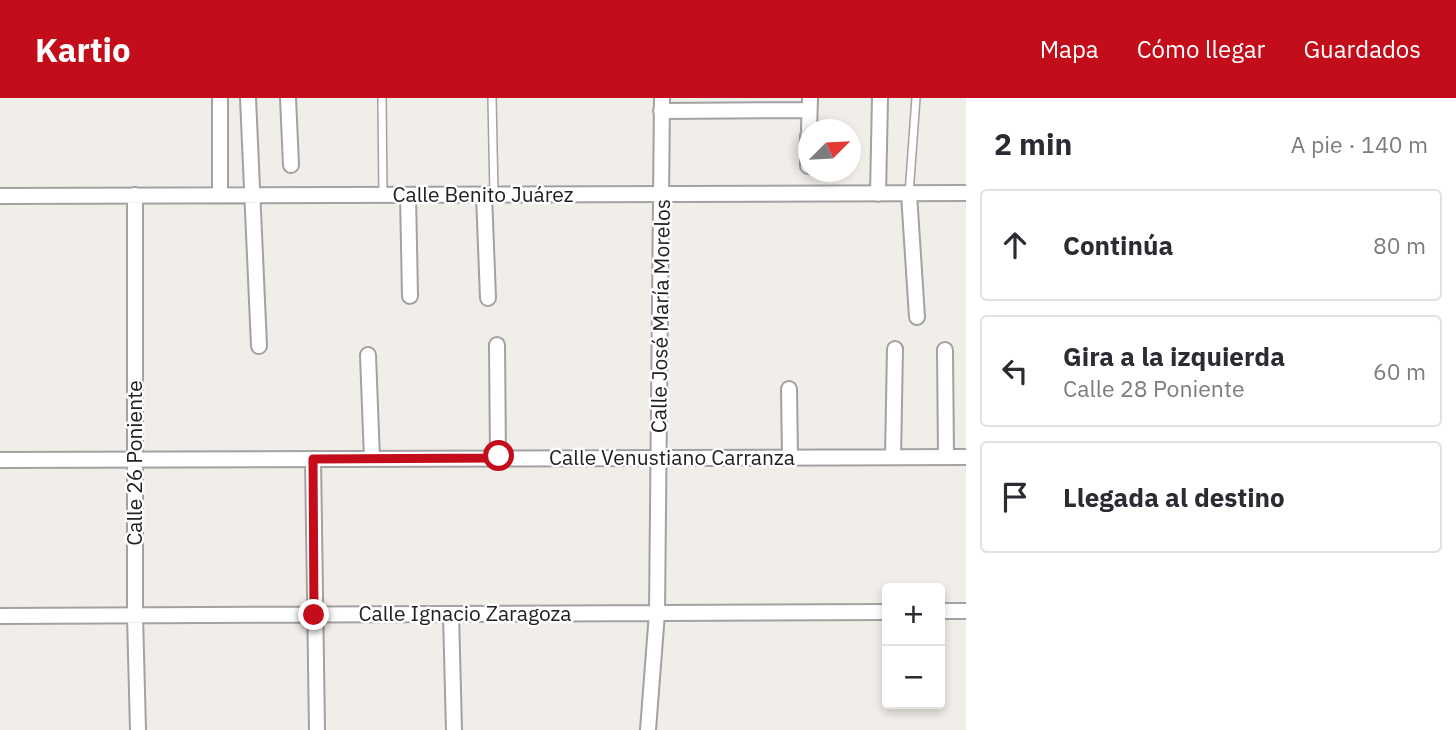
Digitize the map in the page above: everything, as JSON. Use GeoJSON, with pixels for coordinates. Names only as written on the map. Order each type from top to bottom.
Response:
{"type":"FeatureCollection","features":[{"type":"Feature","properties":{"kind":"street"},"geometry":{"type":"LineString","coordinates":[[220,98],[220,195]]}},
{"type":"Feature","properties":{"kind":"street"},"geometry":{"type":"LineString","coordinates":[[248,98],[259,346]]}},
{"type":"Feature","properties":{"kind":"street"},"geometry":{"type":"LineString","coordinates":[[288,98],[291,165]]}},
{"type":"Feature","properties":{"kind":"street"},"geometry":{"type":"LineString","coordinates":[[877,194],[880,98]]}},
{"type":"Feature","properties":{"kind":"street","name":"Calle José María Morelos"},"geometry":{"type":"LineString","coordinates":[[648,730],[657,613],[662,105],[810,104]]}},
{"type":"Feature","properties":{"kind":"street","name":"Calle Benito Juárez"},"geometry":{"type":"LineString","coordinates":[[0,196],[966,193]]}},
{"type":"Feature","properties":{"kind":"street"},"geometry":{"type":"LineString","coordinates":[[909,194],[917,317]]}},
{"type":"Feature","properties":{"kind":"street","name":"Calle 26 Poniente"},"geometry":{"type":"LineString","coordinates":[[135,195],[135,616],[138,730]]}},
{"type":"Feature","properties":{"kind":"street"},"geometry":{"type":"LineString","coordinates":[[408,195],[410,296]]}},
{"type":"Feature","properties":{"kind":"street"},"geometry":{"type":"LineString","coordinates":[[488,298],[489,195]]}},
{"type":"Feature","properties":{"kind":"street"},"geometry":{"type":"LineString","coordinates":[[497,345],[498,458]]}},
{"type":"Feature","properties":{"kind":"street"},"geometry":{"type":"LineString","coordinates":[[893,457],[895,348]]}},
{"type":"Feature","properties":{"kind":"street"},"geometry":{"type":"LineString","coordinates":[[945,351],[946,457]]}},
{"type":"Feature","properties":{"kind":"street"},"geometry":{"type":"LineString","coordinates":[[368,355],[372,459]]}},
{"type":"Feature","properties":{"kind":"street"},"geometry":{"type":"LineString","coordinates":[[789,389],[790,457]]}},
{"type":"Feature","properties":{"kind":"street","name":"Calle Venustiano Carranza"},"geometry":{"type":"LineString","coordinates":[[0,460],[966,457]]}},
{"type":"Feature","properties":{"kind":"street"},"geometry":{"type":"LineString","coordinates":[[313,459],[317,730]]}},
{"type":"Feature","properties":{"kind":"street"},"geometry":{"type":"LineString","coordinates":[[945,611],[966,611]]}},
{"type":"Feature","properties":{"kind":"street","name":"Calle Ignacio Zaragoza"},"geometry":{"type":"LineString","coordinates":[[0,617],[882,612]]}},
{"type":"Feature","properties":{"kind":"street"},"geometry":{"type":"LineString","coordinates":[[451,614],[454,730]]}},
{"type":"Feature","properties":{"kind":"lane"},"geometry":{"type":"LineString","coordinates":[[382,98],[383,195]]}},
{"type":"Feature","properties":{"kind":"lane"},"geometry":{"type":"LineString","coordinates":[[489,195],[492,98]]}},
{"type":"Feature","properties":{"kind":"lane"},"geometry":{"type":"LineString","coordinates":[[909,194],[916,98]]}},
{"type":"Feature","properties":{"kind":"route"},"geometry":{"type":"LineString","coordinates":[[314,615],[313,459],[499,456]]}}]}
